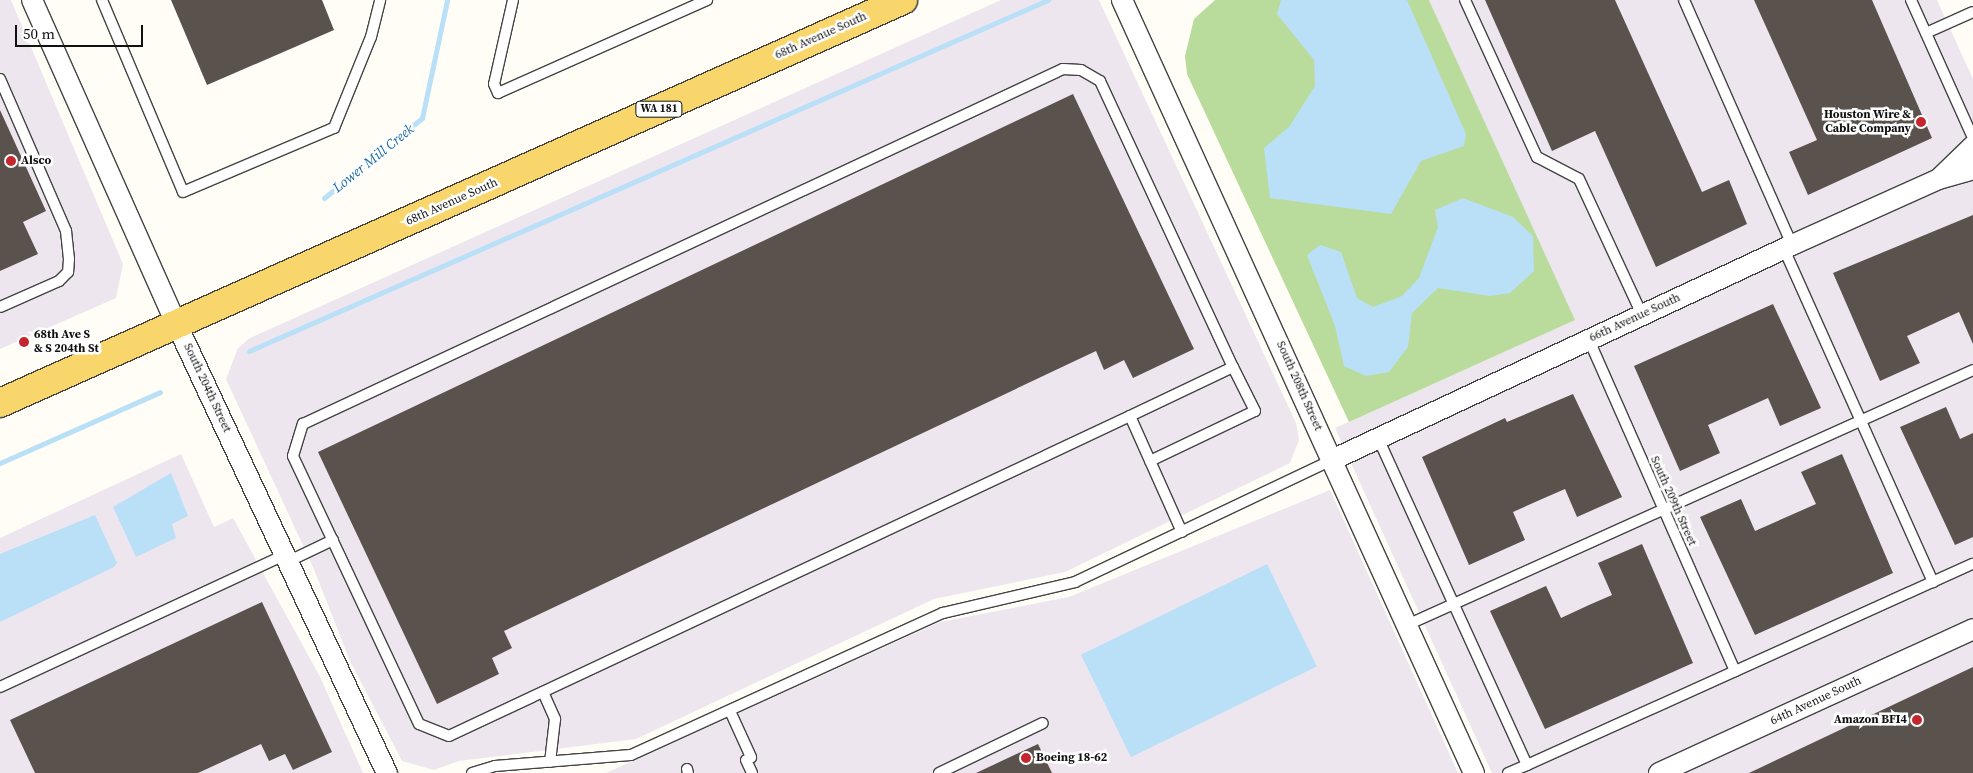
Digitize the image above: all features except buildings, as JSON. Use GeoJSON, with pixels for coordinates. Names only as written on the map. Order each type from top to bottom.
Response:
{"type":"FeatureCollection","features":[{"type":"Feature","properties":{"kind":"main road","name":"68th Avenue South"},"geometry":{"type":"LineString","coordinates":[[0,403],[903,0]]}},
{"type":"Feature","properties":{"kind":"street","name":"South 204th Street"},"geometry":{"type":"LineString","coordinates":[[32,0],[177,325],[387,773]]}},
{"type":"Feature","properties":{"kind":"street","name":"South 208th Street"},"geometry":{"type":"LineString","coordinates":[[1122,0],[1474,773]]}},
{"type":"Feature","properties":{"kind":"street","name":"66th Avenue South"},"geometry":{"type":"LineString","coordinates":[[1939,179],[1973,146]]}},
{"type":"Feature","properties":{"kind":"street","name":"66th Avenue South"},"geometry":{"type":"LineString","coordinates":[[1332,460],[1788,247],[1939,179],[1973,169]]}},
{"type":"Feature","properties":{"kind":"street","name":"64th Avenue South"},"geometry":{"type":"LineString","coordinates":[[1659,773],[1973,629]]}},
{"type":"Feature","properties":{"kind":"lane"},"geometry":{"type":"LineString","coordinates":[[102,0],[183,192],[334,128],[372,37],[380,0]]}},
{"type":"Feature","properties":{"kind":"lane"},"geometry":{"type":"LineString","coordinates":[[513,0],[494,84],[498,93],[707,0]]}},
{"type":"Feature","properties":{"kind":"lane"},"geometry":{"type":"LineString","coordinates":[[1465,0],[1537,157],[1579,179],[1642,316]]}},
{"type":"Feature","properties":{"kind":"lane"},"geometry":{"type":"LineString","coordinates":[[1684,0],[1860,420],[1933,582]]}},
{"type":"Feature","properties":{"kind":"lane"},"geometry":{"type":"LineString","coordinates":[[1911,0],[1973,138]]}},
{"type":"Feature","properties":{"kind":"lane"},"geometry":{"type":"LineString","coordinates":[[1926,33],[1973,12]]}},
{"type":"Feature","properties":{"kind":"lane"},"geometry":{"type":"LineString","coordinates":[[1150,461],[1254,411],[1100,81],[1081,70],[1063,69],[303,424],[293,456],[419,724],[449,736],[1233,367]]}},
{"type":"Feature","properties":{"kind":"lane"},"geometry":{"type":"LineString","coordinates":[[0,79],[66,231],[69,259],[68,272],[59,281],[0,307]]}},
{"type":"Feature","properties":{"kind":"lane","name":"South 209th Street"},"geometry":{"type":"LineString","coordinates":[[1589,340],[1736,671]]}},
{"type":"Feature","properties":{"kind":"lane"},"geometry":{"type":"LineString","coordinates":[[1407,624],[1973,370]]}},
{"type":"Feature","properties":{"kind":"lane"},"geometry":{"type":"LineString","coordinates":[[1130,416],[1182,532]]}},
{"type":"Feature","properties":{"kind":"lane"},"geometry":{"type":"LineString","coordinates":[[1378,438],[1527,765]]}},
{"type":"Feature","properties":{"kind":"lane"},"geometry":{"type":"LineString","coordinates":[[472,773],[550,762],[632,755],[944,613],[1075,582],[1332,460]]}},
{"type":"Feature","properties":{"kind":"lane"},"geometry":{"type":"LineString","coordinates":[[0,687],[286,558],[333,540]]}},
{"type":"Feature","properties":{"kind":"lane"},"geometry":{"type":"LineString","coordinates":[[1508,773],[1973,564]]}},
{"type":"Feature","properties":{"kind":"lane"},"geometry":{"type":"LineString","coordinates":[[543,692],[555,719],[550,762]]}},
{"type":"Feature","properties":{"kind":"lane"},"geometry":{"type":"LineString","coordinates":[[730,711],[749,759],[752,773]]}},
{"type":"Feature","properties":{"kind":"lane"},"geometry":{"type":"LineString","coordinates":[[939,773],[1043,723]]}},
{"type":"Feature","properties":{"kind":"shaded area"},"geometry":{"type":"Polygon","coordinates":[[[0,0],[11,0],[123,264],[116,298],[0,349],[0,0]]]}},
{"type":"Feature","properties":{"kind":"shaded area"},"geometry":{"type":"Polygon","coordinates":[[[1001,0],[1099,0],[1296,423],[1299,440],[1290,463],[1065,572],[934,599],[636,739],[459,761],[434,770],[402,761],[350,661],[313,567],[226,379],[238,348],[250,338],[1001,0]]]}},
{"type":"Feature","properties":{"kind":"shaded area"},"geometry":{"type":"Polygon","coordinates":[[[1429,0],[1937,0],[1973,79],[1973,773],[1492,773],[1335,428],[1574,320],[1429,0]]]}},
{"type":"Feature","properties":{"kind":"shaded area"},"geometry":{"type":"Polygon","coordinates":[[[181,454],[214,527],[233,518],[320,677],[363,773],[0,773],[0,538],[181,454]]]}},
{"type":"Feature","properties":{"kind":"shaded area"},"geometry":{"type":"Polygon","coordinates":[[[1330,490],[1458,773],[606,773],[940,622],[1069,597],[1330,490]]]}},
{"type":"Feature","properties":{"kind":"green space"},"geometry":{"type":"Polygon","coordinates":[[[1215,0],[1429,0],[1575,320],[1349,422],[1187,74],[1185,56],[1194,19],[1215,0]]]}},
{"type":"Feature","properties":{"kind":"water"},"geometry":{"type":"Polygon","coordinates":[[[1281,0],[1407,0],[1466,134],[1464,146],[1421,161],[1391,214],[1270,198],[1264,148],[1289,127],[1315,86],[1314,60],[1277,14],[1281,0]]]}},
{"type":"Feature","properties":{"kind":"water"},"geometry":{"type":"Polygon","coordinates":[[[1463,198],[1513,217],[1533,236],[1534,271],[1510,293],[1490,296],[1438,288],[1412,313],[1408,347],[1389,372],[1366,376],[1344,366],[1335,326],[1307,255],[1320,245],[1341,252],[1357,298],[1373,307],[1402,296],[1419,278],[1438,227],[1435,210],[1463,198]]]}},
{"type":"Feature","properties":{"kind":"water"},"geometry":{"type":"Polygon","coordinates":[[[171,473],[188,516],[172,524],[176,538],[136,557],[113,507],[171,473]]]}},
{"type":"Feature","properties":{"kind":"water"},"geometry":{"type":"Polygon","coordinates":[[[95,515],[117,563],[114,567],[0,622],[0,554],[95,515]]]}},
{"type":"Feature","properties":{"kind":"water"},"geometry":{"type":"Polygon","coordinates":[[[1267,564],[1317,666],[1131,757],[1081,655],[1267,564]]]}},
{"type":"Feature","properties":{"kind":"waterway","name":"Lower Mill Creek"},"geometry":{"type":"LineString","coordinates":[[324,198],[422,118],[447,0]]}},
{"type":"Feature","properties":{"kind":"waterway"},"geometry":{"type":"LineString","coordinates":[[249,351],[1048,0]]}},
{"type":"Feature","properties":{"kind":"waterway"},"geometry":{"type":"LineString","coordinates":[[0,463],[160,392]]}},
{"type":"Feature","properties":{"kind":"place","name":"Houston Wire & Cable Company"},"geometry":{"type":"Point","coordinates":[1921,122]}},
{"type":"Feature","properties":{"kind":"place","name":"Alsco"},"geometry":{"type":"Point","coordinates":[11,161]}},
{"type":"Feature","properties":{"kind":"place","name":"68th Ave S & S 204th St"},"geometry":{"type":"Point","coordinates":[24,342]}},
{"type":"Feature","properties":{"kind":"place","name":"Amazon BFI4"},"geometry":{"type":"Point","coordinates":[1917,720]}},
{"type":"Feature","properties":{"kind":"place","name":"Boeing 18-62"},"geometry":{"type":"Point","coordinates":[1026,758]}}]}
